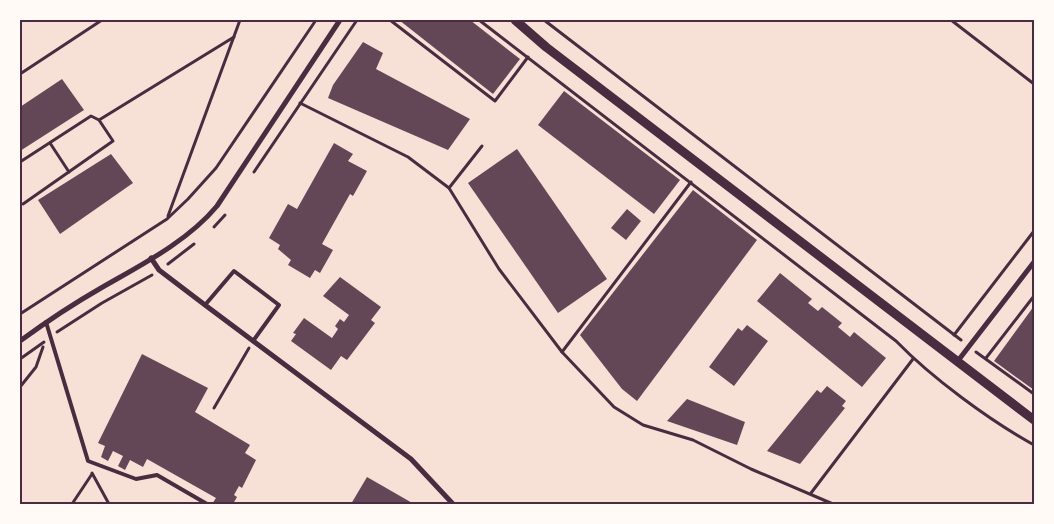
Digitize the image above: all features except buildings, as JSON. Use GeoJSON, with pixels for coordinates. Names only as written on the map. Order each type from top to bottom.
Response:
{"type":"FeatureCollection","features":[{"type":"Feature","properties":{"kind":"street"},"geometry":{"type":"LineString","coordinates":[[20,341],[46,322],[151,258],[204,221],[217,206],[340,20]]}},
{"type":"Feature","properties":{"kind":"street"},"geometry":{"type":"LineString","coordinates":[[515,20],[546,47],[1034,420]]}},
{"type":"Feature","properties":{"kind":"street"},"geometry":{"type":"LineString","coordinates":[[151,258],[159,270],[411,459],[452,504]]}},
{"type":"Feature","properties":{"kind":"street"},"geometry":{"type":"LineString","coordinates":[[957,363],[1034,262]]}},
{"type":"Feature","properties":{"kind":"lane"},"geometry":{"type":"LineString","coordinates":[[205,305],[234,271],[279,305],[253,341]]}},
{"type":"Feature","properties":{"kind":"lane"},"geometry":{"type":"LineString","coordinates":[[46,322],[88,461],[136,479],[157,475],[207,504]]}},
{"type":"Feature","properties":{"kind":"path"},"geometry":{"type":"LineString","coordinates":[[20,74],[102,20]]}},
{"type":"Feature","properties":{"kind":"path"},"geometry":{"type":"LineString","coordinates":[[166,219],[240,20]]}},
{"type":"Feature","properties":{"kind":"path"},"geometry":{"type":"LineString","coordinates":[[20,314],[166,219],[206,181],[316,20]]}},
{"type":"Feature","properties":{"kind":"path"},"geometry":{"type":"LineString","coordinates":[[390,20],[495,101],[528,57]]}},
{"type":"Feature","properties":{"kind":"path"},"geometry":{"type":"LineString","coordinates":[[479,20],[896,341],[913,359],[1008,431],[1034,445]]}},
{"type":"Feature","properties":{"kind":"path"},"geometry":{"type":"LineString","coordinates":[[544,20],[969,347],[1034,394]]}},
{"type":"Feature","properties":{"kind":"path"},"geometry":{"type":"LineString","coordinates":[[951,20],[1034,84]]}},
{"type":"Feature","properties":{"kind":"path"},"geometry":{"type":"LineString","coordinates":[[99,120],[234,37]]}},
{"type":"Feature","properties":{"kind":"path"},"geometry":{"type":"LineString","coordinates":[[300,104],[408,156],[449,188],[499,269],[562,352],[614,407],[643,425],[693,440],[751,469],[833,504]]}},
{"type":"Feature","properties":{"kind":"path"},"geometry":{"type":"LineString","coordinates":[[20,162],[91,116],[99,120],[113,141],[23,204]]}},
{"type":"Feature","properties":{"kind":"path"},"geometry":{"type":"LineString","coordinates":[[50,143],[69,172]]}},
{"type":"Feature","properties":{"kind":"path"},"geometry":{"type":"LineString","coordinates":[[449,188],[482,146]]}},
{"type":"Feature","properties":{"kind":"path"},"geometry":{"type":"LineString","coordinates":[[562,352],[691,182]]}},
{"type":"Feature","properties":{"kind":"path"},"geometry":{"type":"LineString","coordinates":[[954,335],[1034,232]]}},
{"type":"Feature","properties":{"kind":"path"},"geometry":{"type":"LineString","coordinates":[[986,358],[1034,296]]}},
{"type":"Feature","properties":{"kind":"path"},"geometry":{"type":"LineString","coordinates":[[20,387],[36,367],[44,341]]}},
{"type":"Feature","properties":{"kind":"path"},"geometry":{"type":"LineString","coordinates":[[214,408],[253,341]]}},
{"type":"Feature","properties":{"kind":"path"},"geometry":{"type":"LineString","coordinates":[[811,493],[913,359]]}},
{"type":"Feature","properties":{"kind":"path"},"geometry":{"type":"LineString","coordinates":[[88,461],[92,474],[110,504]]}},
{"type":"Feature","properties":{"kind":"path"},"geometry":{"type":"LineString","coordinates":[[72,504],[92,474]]}}]}
